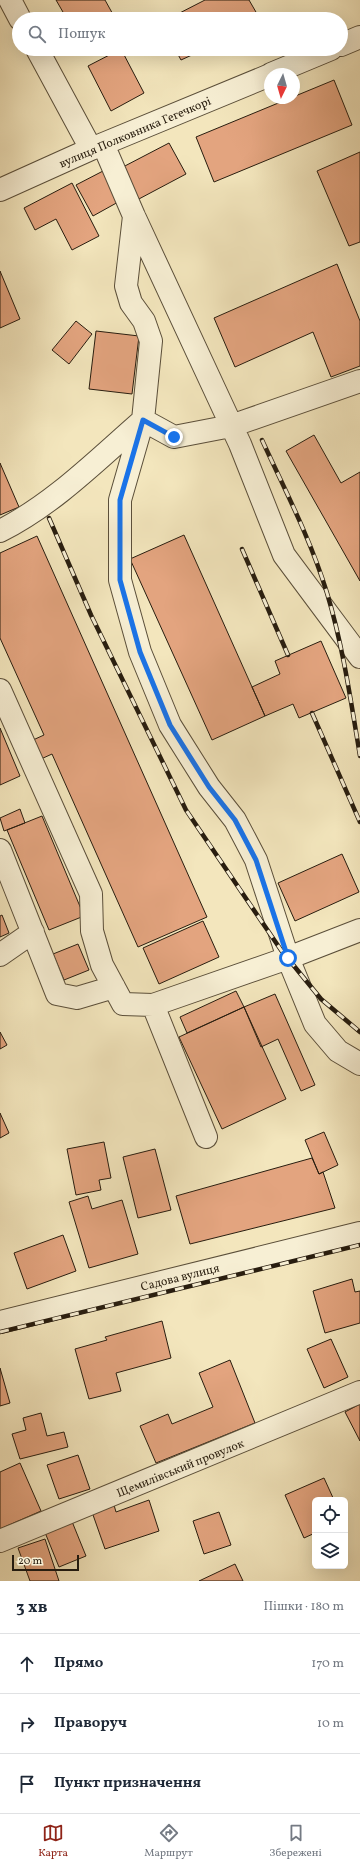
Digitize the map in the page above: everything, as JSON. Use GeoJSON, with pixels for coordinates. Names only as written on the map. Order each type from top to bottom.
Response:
{"type":"FeatureCollection","features":[{"type":"Feature","properties":{"kind":"street"},"geometry":{"type":"LineString","coordinates":[[10,0],[16,12]]}},
{"type":"Feature","properties":{"kind":"street"},"geometry":{"type":"LineString","coordinates":[[348,42],[360,37]]}},
{"type":"Feature","properties":{"kind":"street"},"geometry":{"type":"LineString","coordinates":[[41,56],[97,147],[134,216],[231,426],[284,555],[360,657]]}},
{"type":"Feature","properties":{"kind":"street","name":"вулиця Полковника Гегечкорі"},"geometry":{"type":"LineString","coordinates":[[285,68],[314,56]]}},
{"type":"Feature","properties":{"kind":"street","name":"вулиця Полковника Гегечкорі"},"geometry":{"type":"LineString","coordinates":[[0,190],[97,147],[264,77]]}},
{"type":"Feature","properties":{"kind":"street"},"geometry":{"type":"LineString","coordinates":[[134,216],[126,286],[131,303],[144,321],[151,341],[143,420],[120,500],[120,580],[140,652],[170,725],[209,787],[235,820],[256,860],[288,958],[315,1024],[338,1051],[360,1064]]}},
{"type":"Feature","properties":{"kind":"street"},"geometry":{"type":"LineString","coordinates":[[143,420],[174,437],[231,426],[360,381]]}},
{"type":"Feature","properties":{"kind":"street"},"geometry":{"type":"LineString","coordinates":[[0,531],[12,525],[66,488],[143,420]]}},
{"type":"Feature","properties":{"kind":"street"},"geometry":{"type":"LineString","coordinates":[[0,690],[91,894],[92,931],[102,965],[123,1004],[153,1005],[288,958],[360,930]]}},
{"type":"Feature","properties":{"kind":"street"},"geometry":{"type":"LineString","coordinates":[[0,850],[57,994],[77,998],[114,987]]}},
{"type":"Feature","properties":{"kind":"street"},"geometry":{"type":"LineString","coordinates":[[0,955],[33,932]]}},
{"type":"Feature","properties":{"kind":"street"},"geometry":{"type":"LineString","coordinates":[[153,1005],[206,1137]]}},
{"type":"Feature","properties":{"kind":"street","name":"Садова вулиця"},"geometry":{"type":"LineString","coordinates":[[0,1322],[360,1233]]}},
{"type":"Feature","properties":{"kind":"street","name":"Щемилівський провулок"},"geometry":{"type":"LineString","coordinates":[[0,1541],[360,1392]]}},
{"type":"Feature","properties":{"kind":"building"},"geometry":{"type":"Polygon","coordinates":[[[56,0],[105,0],[112,12],[63,12],[56,0]]]}},
{"type":"Feature","properties":{"kind":"building"},"geometry":{"type":"Polygon","coordinates":[[[205,0],[249,0],[256,12],[182,12],[205,0]]]}},
{"type":"Feature","properties":{"kind":"building"},"geometry":{"type":"Polygon","coordinates":[[[107,56],[125,56],[144,93],[111,111],[88,66],[107,56]]]}},
{"type":"Feature","properties":{"kind":"building"},"geometry":{"type":"Polygon","coordinates":[[[179,56],[190,56],[181,60],[179,56]]]}},
{"type":"Feature","properties":{"kind":"building"},"geometry":{"type":"Polygon","coordinates":[[[334,80],[352,125],[214,182],[196,137],[276,104],[300,104],[300,94],[334,80]]]}},
{"type":"Feature","properties":{"kind":"building"},"geometry":{"type":"Polygon","coordinates":[[[169,143],[186,174],[137,200],[121,168],[169,143]]]}},
{"type":"Feature","properties":{"kind":"building"},"geometry":{"type":"Polygon","coordinates":[[[360,152],[360,242],[349,246],[317,171],[360,152]]]}},
{"type":"Feature","properties":{"kind":"building"},"geometry":{"type":"Polygon","coordinates":[[[103,171],[120,201],[93,216],[76,185],[103,171]]]}},
{"type":"Feature","properties":{"kind":"building"},"geometry":{"type":"Polygon","coordinates":[[[72,183],[99,236],[72,250],[56,219],[35,230],[24,208],[72,183]]]}},
{"type":"Feature","properties":{"kind":"building"},"geometry":{"type":"Polygon","coordinates":[[[337,264],[360,321],[360,366],[331,377],[313,332],[235,367],[214,318],[337,264]]]}},
{"type":"Feature","properties":{"kind":"building"},"geometry":{"type":"Polygon","coordinates":[[[0,271],[20,319],[0,328],[0,271]]]}},
{"type":"Feature","properties":{"kind":"building"},"geometry":{"type":"Polygon","coordinates":[[[76,321],[92,334],[69,364],[52,350],[76,321]]]}},
{"type":"Feature","properties":{"kind":"building"},"geometry":{"type":"Polygon","coordinates":[[[96,331],[139,336],[132,394],[89,389],[96,331]]]}},
{"type":"Feature","properties":{"kind":"building"},"geometry":{"type":"Polygon","coordinates":[[[314,435],[341,483],[360,472],[360,581],[286,451],[314,435]]]}},
{"type":"Feature","properties":{"kind":"building"},"geometry":{"type":"Polygon","coordinates":[[[0,463],[19,507],[0,515],[0,463]]]}},
{"type":"Feature","properties":{"kind":"building"},"geometry":{"type":"Polygon","coordinates":[[[184,535],[265,716],[212,740],[130,559],[184,535]]]}},
{"type":"Feature","properties":{"kind":"building"},"geometry":{"type":"Polygon","coordinates":[[[37,536],[207,917],[138,947],[52,754],[41,759],[33,740],[44,735],[0,638],[0,553],[37,536]]]}},
{"type":"Feature","properties":{"kind":"building"},"geometry":{"type":"Polygon","coordinates":[[[321,641],[346,698],[299,718],[293,704],[265,716],[252,687],[280,674],[275,661],[321,641]]]}},
{"type":"Feature","properties":{"kind":"building"},"geometry":{"type":"Polygon","coordinates":[[[0,728],[20,776],[0,785],[0,728]]]}},
{"type":"Feature","properties":{"kind":"building"},"geometry":{"type":"Polygon","coordinates":[[[20,809],[25,823],[4,831],[0,818],[20,809]]]}},
{"type":"Feature","properties":{"kind":"building"},"geometry":{"type":"Polygon","coordinates":[[[42,816],[84,916],[49,930],[7,830],[42,816]]]}},
{"type":"Feature","properties":{"kind":"building"},"geometry":{"type":"Polygon","coordinates":[[[342,854],[359,892],[295,921],[278,883],[342,854]]]}},
{"type":"Feature","properties":{"kind":"building"},"geometry":{"type":"Polygon","coordinates":[[[2,915],[9,933],[0,937],[0,916],[2,915]]]}},
{"type":"Feature","properties":{"kind":"building"},"geometry":{"type":"Polygon","coordinates":[[[203,921],[219,957],[159,984],[143,948],[203,921]]]}},
{"type":"Feature","properties":{"kind":"building"},"geometry":{"type":"Polygon","coordinates":[[[78,944],[89,970],[64,980],[53,954],[78,944]]]}},
{"type":"Feature","properties":{"kind":"building"},"geometry":{"type":"Polygon","coordinates":[[[236,991],[244,1007],[187,1033],[180,1017],[236,991]]]}},
{"type":"Feature","properties":{"kind":"building"},"geometry":{"type":"Polygon","coordinates":[[[275,994],[315,1085],[301,1091],[278,1039],[261,1047],[244,1007],[275,994]]]}},
{"type":"Feature","properties":{"kind":"building"},"geometry":{"type":"Polygon","coordinates":[[[244,1007],[286,1099],[222,1129],[179,1037],[244,1007]]]}},
{"type":"Feature","properties":{"kind":"building"},"geometry":{"type":"Polygon","coordinates":[[[0,1032],[7,1045],[0,1049],[0,1032]]]}},
{"type":"Feature","properties":{"kind":"building"},"geometry":{"type":"Polygon","coordinates":[[[0,1113],[9,1133],[0,1138],[0,1113]]]}},
{"type":"Feature","properties":{"kind":"building"},"geometry":{"type":"Polygon","coordinates":[[[324,1132],[338,1165],[319,1174],[305,1140],[324,1132]]]}},
{"type":"Feature","properties":{"kind":"building"},"geometry":{"type":"Polygon","coordinates":[[[104,1142],[111,1178],[99,1180],[101,1190],[76,1195],[67,1149],[104,1142]]]}},
{"type":"Feature","properties":{"kind":"building"},"geometry":{"type":"Polygon","coordinates":[[[155,1149],[171,1210],[138,1218],[123,1157],[155,1149]]]}},
{"type":"Feature","properties":{"kind":"building"},"geometry":{"type":"Polygon","coordinates":[[[312,1158],[319,1174],[323,1172],[335,1208],[190,1244],[176,1196],[312,1158]]]}},
{"type":"Feature","properties":{"kind":"building"},"geometry":{"type":"Polygon","coordinates":[[[88,1196],[92,1209],[122,1200],[138,1254],[89,1268],[69,1202],[88,1196]]]}},
{"type":"Feature","properties":{"kind":"building"},"geometry":{"type":"Polygon","coordinates":[[[63,1235],[76,1271],[27,1289],[14,1253],[63,1235]]]}},
{"type":"Feature","properties":{"kind":"building"},"geometry":{"type":"Polygon","coordinates":[[[352,1279],[355,1292],[360,1291],[360,1323],[325,1333],[313,1291],[352,1279]]]}},
{"type":"Feature","properties":{"kind":"building"},"geometry":{"type":"Polygon","coordinates":[[[162,1321],[171,1358],[116,1373],[121,1391],[89,1399],[75,1349],[107,1340],[105,1337],[162,1321]]]}},
{"type":"Feature","properties":{"kind":"building"},"geometry":{"type":"Polygon","coordinates":[[[331,1339],[348,1377],[324,1388],[307,1349],[331,1339]]]}},
{"type":"Feature","properties":{"kind":"building"},"geometry":{"type":"Polygon","coordinates":[[[230,1360],[255,1423],[156,1463],[140,1426],[168,1414],[172,1424],[213,1407],[199,1373],[230,1360]]]}},
{"type":"Feature","properties":{"kind":"building"},"geometry":{"type":"Polygon","coordinates":[[[0,1368],[10,1403],[0,1406],[0,1368]]]}},
{"type":"Feature","properties":{"kind":"building"},"geometry":{"type":"Polygon","coordinates":[[[360,1404],[360,1441],[345,1412],[360,1404]]]}},
{"type":"Feature","properties":{"kind":"building"},"geometry":{"type":"Polygon","coordinates":[[[41,1413],[47,1436],[64,1432],[68,1447],[20,1459],[12,1434],[26,1430],[23,1418],[41,1413]]]}},
{"type":"Feature","properties":{"kind":"building"},"geometry":{"type":"Polygon","coordinates":[[[78,1455],[90,1489],[59,1499],[47,1465],[78,1455]]]}},
{"type":"Feature","properties":{"kind":"building"},"geometry":{"type":"Polygon","coordinates":[[[20,1463],[41,1511],[0,1529],[0,1472],[20,1463]]]}},
{"type":"Feature","properties":{"kind":"building"},"geometry":{"type":"Polygon","coordinates":[[[324,1478],[333,1497],[312,1497],[312,1534],[304,1538],[285,1495],[324,1478]]]}},
{"type":"Feature","properties":{"kind":"building"},"geometry":{"type":"Polygon","coordinates":[[[149,1500],[159,1531],[105,1549],[92,1512],[114,1505],[116,1512],[149,1500]]]}},
{"type":"Feature","properties":{"kind":"building"},"geometry":{"type":"Polygon","coordinates":[[[219,1512],[231,1545],[204,1554],[193,1521],[219,1512]]]}},
{"type":"Feature","properties":{"kind":"building"},"geometry":{"type":"Polygon","coordinates":[[[71,1519],[86,1556],[59,1567],[44,1530],[71,1519]]]}},
{"type":"Feature","properties":{"kind":"building"},"geometry":{"type":"Polygon","coordinates":[[[45,1539],[59,1581],[30,1581],[18,1548],[45,1539]]]}},
{"type":"Feature","properties":{"kind":"building"},"geometry":{"type":"Polygon","coordinates":[[[235,1564],[243,1581],[199,1581],[235,1564]]]}},
{"type":"Feature","properties":{"kind":"railway"},"geometry":{"type":"LineString","coordinates":[[262,440],[321,573],[333,613],[342,654],[360,756]]}},
{"type":"Feature","properties":{"kind":"railway"},"geometry":{"type":"LineString","coordinates":[[49,518],[91,615],[186,810],[281,950],[321,999],[360,1032]]}},
{"type":"Feature","properties":{"kind":"railway"},"geometry":{"type":"LineString","coordinates":[[242,549],[288,655]]}},
{"type":"Feature","properties":{"kind":"railway"},"geometry":{"type":"LineString","coordinates":[[312,713],[360,822]]}},
{"type":"Feature","properties":{"kind":"railway"},"geometry":{"type":"LineString","coordinates":[[0,1332],[360,1245]]}},
{"type":"Feature","properties":{"kind":"route"},"geometry":{"type":"LineString","coordinates":[[174,437],[143,420],[120,500],[120,580],[140,652],[170,725],[209,787],[235,820],[256,860],[288,958]]}}]}
